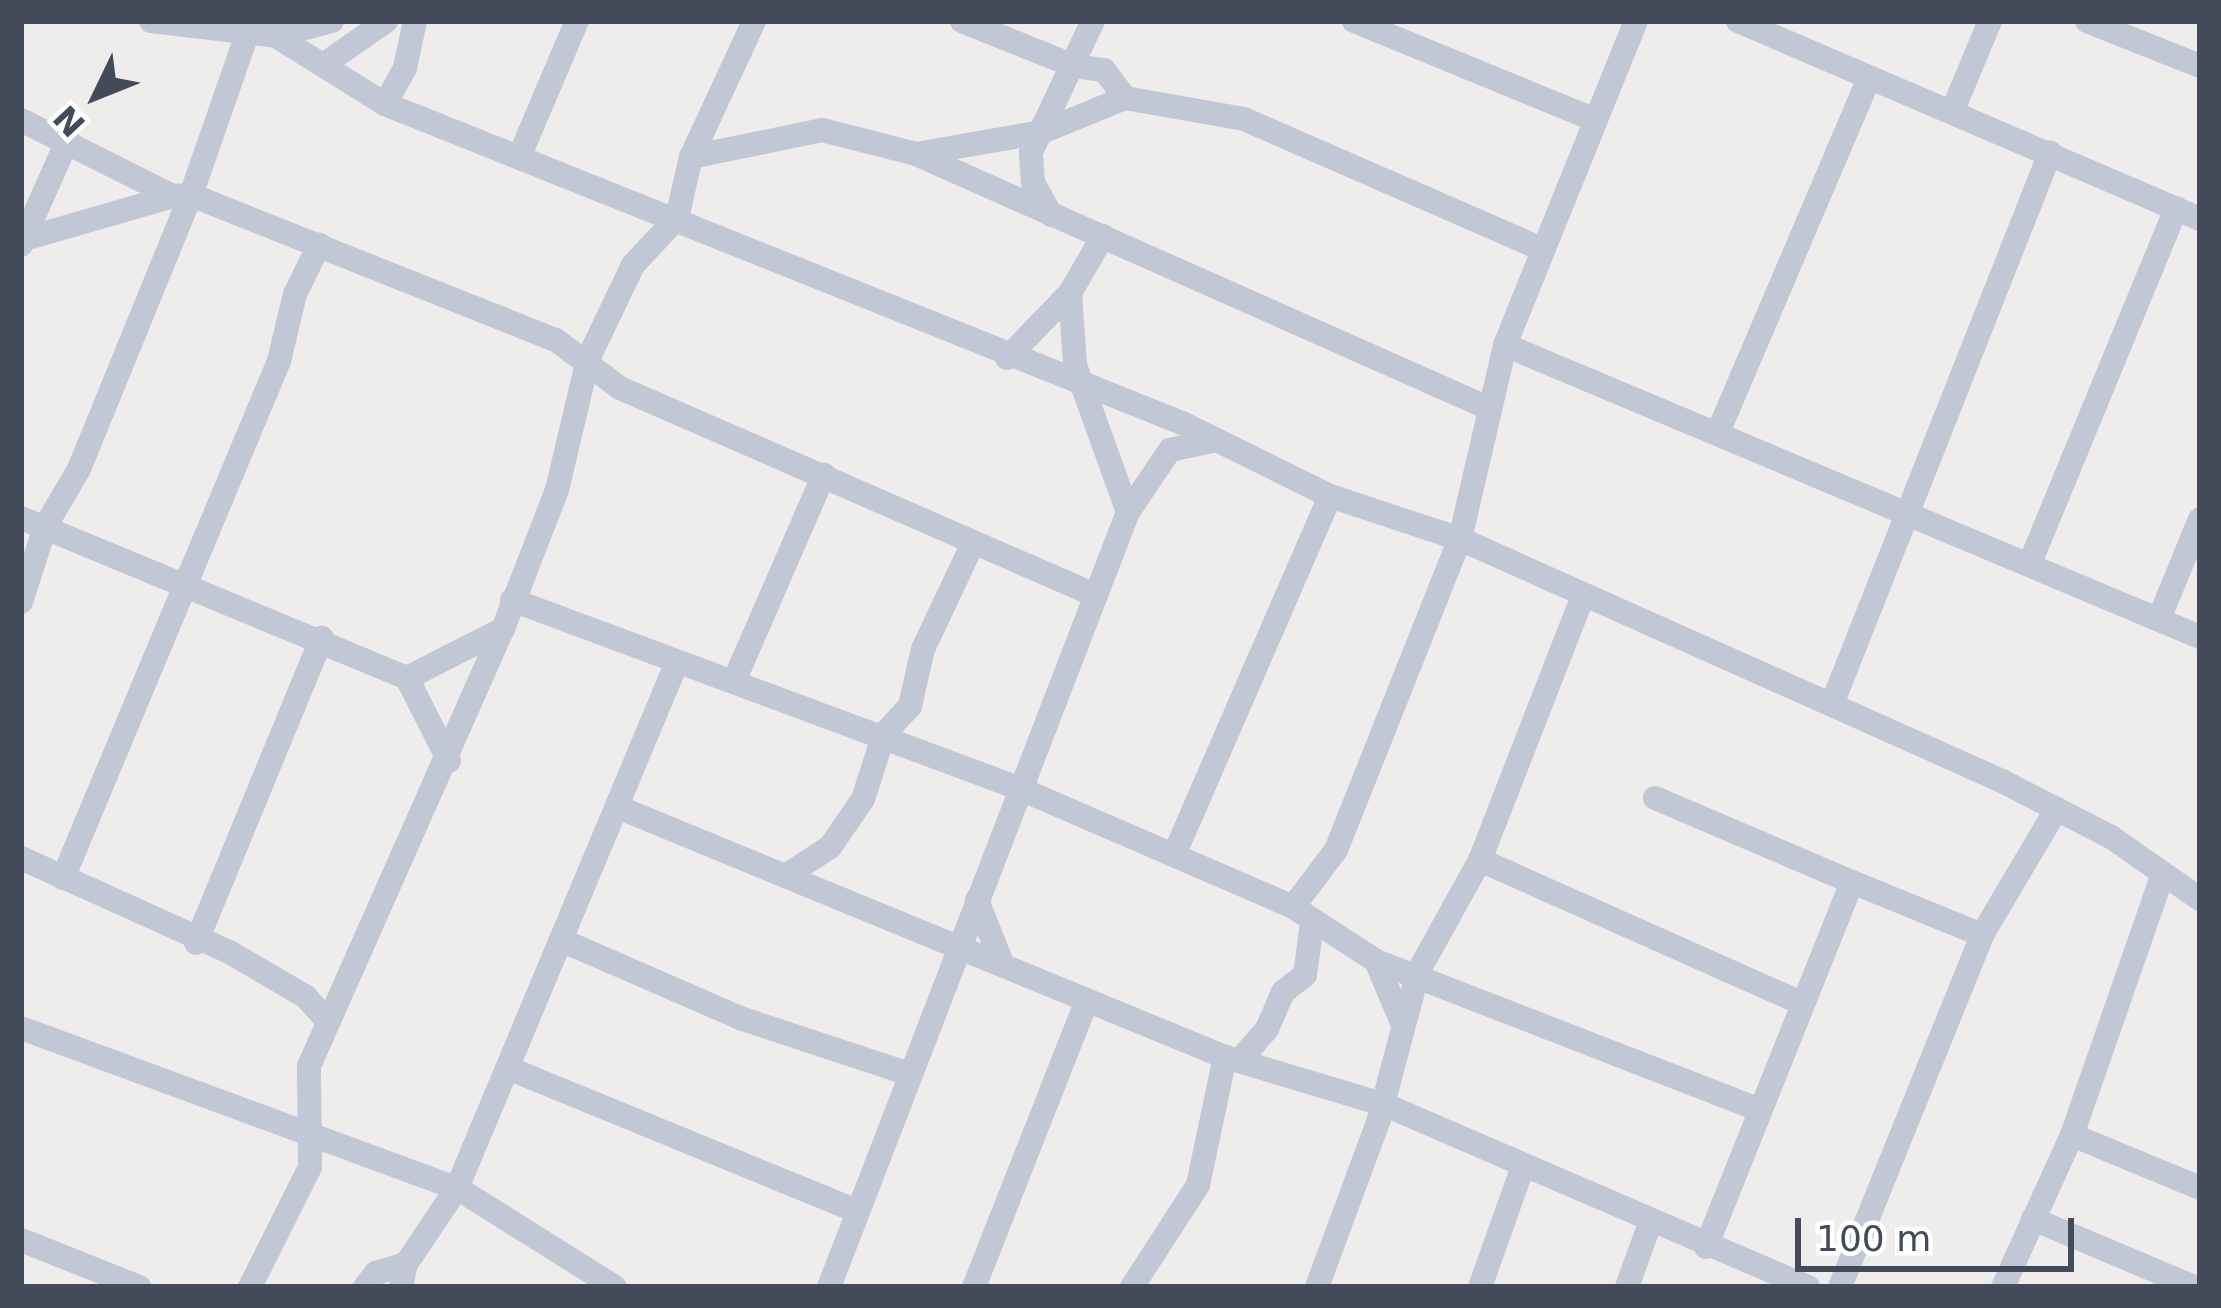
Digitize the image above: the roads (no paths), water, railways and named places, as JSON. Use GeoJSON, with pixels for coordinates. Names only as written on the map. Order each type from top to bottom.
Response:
{"type":"FeatureCollection","features":[{"type":"Feature","properties":{"kind":"street"},"geometry":{"type":"LineString","coordinates":[[152,21],[249,27],[276,36],[385,104],[677,218],[1007,358],[1217,440],[1330,496],[1460,539],[1582,599],[1832,704],[2057,808],[2200,899]]}},
{"type":"Feature","properties":{"kind":"street"},"geometry":{"type":"LineString","coordinates":[[276,36],[332,21]]}},
{"type":"Feature","properties":{"kind":"street"},"geometry":{"type":"LineString","coordinates":[[322,65],[386,21]]}},
{"type":"Feature","properties":{"kind":"street"},"geometry":{"type":"LineString","coordinates":[[385,104],[405,68],[415,21]]}},
{"type":"Feature","properties":{"kind":"street"},"geometry":{"type":"LineString","coordinates":[[520,155],[577,21]]}},
{"type":"Feature","properties":{"kind":"street"},"geometry":{"type":"LineString","coordinates":[[250,1287],[310,1167],[309,1066],[326,1019],[449,761],[503,629],[557,490],[588,358],[633,265],[677,218],[691,157],[754,21]]}},
{"type":"Feature","properties":{"kind":"street"},"geometry":{"type":"LineString","coordinates":[[962,21],[1074,66],[1104,70],[1125,98]]}},
{"type":"Feature","properties":{"kind":"street"},"geometry":{"type":"LineString","coordinates":[[1051,215],[1033,183],[1031,152],[1094,21]]}},
{"type":"Feature","properties":{"kind":"street"},"geometry":{"type":"LineString","coordinates":[[1354,21],[1593,119]]}},
{"type":"Feature","properties":{"kind":"street"},"geometry":{"type":"LineString","coordinates":[[1132,1287],[1198,1185],[1232,1059],[1268,1029],[1283,992],[1305,975],[1303,915],[1336,850],[1460,539],[1486,407],[1505,345],[1539,248],[1636,21]]}},
{"type":"Feature","properties":{"kind":"street"},"geometry":{"type":"LineString","coordinates":[[1738,21],[2188,214],[2030,563]]}},
{"type":"Feature","properties":{"kind":"street"},"geometry":{"type":"LineString","coordinates":[[1952,112],[1990,21]]}},
{"type":"Feature","properties":{"kind":"street"},"geometry":{"type":"LineString","coordinates":[[2087,21],[2200,67]]}},
{"type":"Feature","properties":{"kind":"street"},"geometry":{"type":"LineString","coordinates":[[21,602],[33,523],[79,469],[249,27]]}},
{"type":"Feature","properties":{"kind":"street"},"geometry":{"type":"LineString","coordinates":[[1719,430],[1868,80]]}},
{"type":"Feature","properties":{"kind":"street"},"geometry":{"type":"LineString","coordinates":[[916,154],[1042,132],[1125,98],[1244,118],[1539,248]]}},
{"type":"Feature","properties":{"kind":"street"},"geometry":{"type":"LineString","coordinates":[[21,120],[182,196],[319,245],[588,358],[620,388],[1096,595]]}},
{"type":"Feature","properties":{"kind":"street"},"geometry":{"type":"LineString","coordinates":[[691,157],[822,130],[916,154],[1486,407]]}},
{"type":"Feature","properties":{"kind":"street"},"geometry":{"type":"LineString","coordinates":[[22,241],[68,140]]}},
{"type":"Feature","properties":{"kind":"street"},"geometry":{"type":"LineString","coordinates":[[1832,704],[2050,153]]}},
{"type":"Feature","properties":{"kind":"street"},"geometry":{"type":"LineString","coordinates":[[22,241],[182,196]]}},
{"type":"Feature","properties":{"kind":"street"},"geometry":{"type":"LineString","coordinates":[[1007,358],[1070,293],[1102,236]]}},
{"type":"Feature","properties":{"kind":"street"},"geometry":{"type":"LineString","coordinates":[[63,878],[183,591],[319,245]]}},
{"type":"Feature","properties":{"kind":"street"},"geometry":{"type":"LineString","coordinates":[[1070,293],[1084,389],[1128,512]]}},
{"type":"Feature","properties":{"kind":"street"},"geometry":{"type":"LineString","coordinates":[[1505,345],[1719,430],[2200,638]]}},
{"type":"Feature","properties":{"kind":"street"},"geometry":{"type":"LineString","coordinates":[[829,1287],[1016,788],[1128,512],[1171,450],[1217,440]]}},
{"type":"Feature","properties":{"kind":"street"},"geometry":{"type":"LineString","coordinates":[[735,679],[824,474]]}},
{"type":"Feature","properties":{"kind":"street"},"geometry":{"type":"LineString","coordinates":[[1174,855],[1330,496]]}},
{"type":"Feature","properties":{"kind":"street"},"geometry":{"type":"LineString","coordinates":[[2159,619],[2200,519]]}},
{"type":"Feature","properties":{"kind":"street"},"geometry":{"type":"LineString","coordinates":[[33,523],[183,591],[322,638],[407,678],[449,761]]}},
{"type":"Feature","properties":{"kind":"street"},"geometry":{"type":"LineString","coordinates":[[787,875],[848,824],[876,774],[884,734],[910,706],[923,649],[973,543]]}},
{"type":"Feature","properties":{"kind":"street"},"geometry":{"type":"LineString","coordinates":[[1317,1287],[1383,1104],[1418,972],[1480,860],[1582,599]]}},
{"type":"Feature","properties":{"kind":"street"},"geometry":{"type":"LineString","coordinates":[[512,600],[884,734],[1174,855],[1303,915],[1376,961],[1418,972],[1760,1109]]}},
{"type":"Feature","properties":{"kind":"street"},"geometry":{"type":"LineString","coordinates":[[407,678],[503,629]]}},
{"type":"Feature","properties":{"kind":"street"},"geometry":{"type":"LineString","coordinates":[[196,943],[322,638]]}},
{"type":"Feature","properties":{"kind":"street"},"geometry":{"type":"LineString","coordinates":[[365,1287],[376,1274],[403,1276],[457,1187],[620,808],[677,662]]}},
{"type":"Feature","properties":{"kind":"street"},"geometry":{"type":"LineString","coordinates":[[1655,798],[1982,935]]}},
{"type":"Feature","properties":{"kind":"street"},"geometry":{"type":"LineString","coordinates":[[620,808],[1232,1059],[1383,1104],[1650,1223],[1808,1287]]}},
{"type":"Feature","properties":{"kind":"street"},"geometry":{"type":"LineString","coordinates":[[1840,1287],[1982,935],[2057,808]]}},
{"type":"Feature","properties":{"kind":"street"},"geometry":{"type":"LineString","coordinates":[[21,859],[289,985],[326,1019]]}},
{"type":"Feature","properties":{"kind":"street"},"geometry":{"type":"LineString","coordinates":[[1480,860],[1801,1003]]}},
{"type":"Feature","properties":{"kind":"street"},"geometry":{"type":"LineString","coordinates":[[2003,1287],[2072,1135],[2163,874]]}},
{"type":"Feature","properties":{"kind":"street"},"geometry":{"type":"LineString","coordinates":[[1706,1247],[1852,882]]}},
{"type":"Feature","properties":{"kind":"street"},"geometry":{"type":"LineString","coordinates":[[976,899],[1002,963]]}},
{"type":"Feature","properties":{"kind":"street"},"geometry":{"type":"LineString","coordinates":[[561,940],[740,1018],[909,1074]]}},
{"type":"Feature","properties":{"kind":"street"},"geometry":{"type":"LineString","coordinates":[[1376,961],[1403,1028]]}},
{"type":"Feature","properties":{"kind":"street"},"geometry":{"type":"LineString","coordinates":[[974,1287],[1087,1000]]}},
{"type":"Feature","properties":{"kind":"street"},"geometry":{"type":"LineString","coordinates":[[21,1028],[308,1127],[457,1187],[615,1287]]}},
{"type":"Feature","properties":{"kind":"street"},"geometry":{"type":"LineString","coordinates":[[508,1068],[856,1211]]}},
{"type":"Feature","properties":{"kind":"street"},"geometry":{"type":"LineString","coordinates":[[2072,1135],[2200,1188]]}},
{"type":"Feature","properties":{"kind":"street"},"geometry":{"type":"LineString","coordinates":[[310,1167],[346,1143]]}},
{"type":"Feature","properties":{"kind":"street"},"geometry":{"type":"LineString","coordinates":[[1480,1287],[1523,1166]]}},
{"type":"Feature","properties":{"kind":"street"},"geometry":{"type":"LineString","coordinates":[[2033,1219],[2194,1287]]}},
{"type":"Feature","properties":{"kind":"street"},"geometry":{"type":"LineString","coordinates":[[1627,1287],[1650,1223]]}},
{"type":"Feature","properties":{"kind":"street"},"geometry":{"type":"LineString","coordinates":[[21,1240],[125,1285]]}}]}
